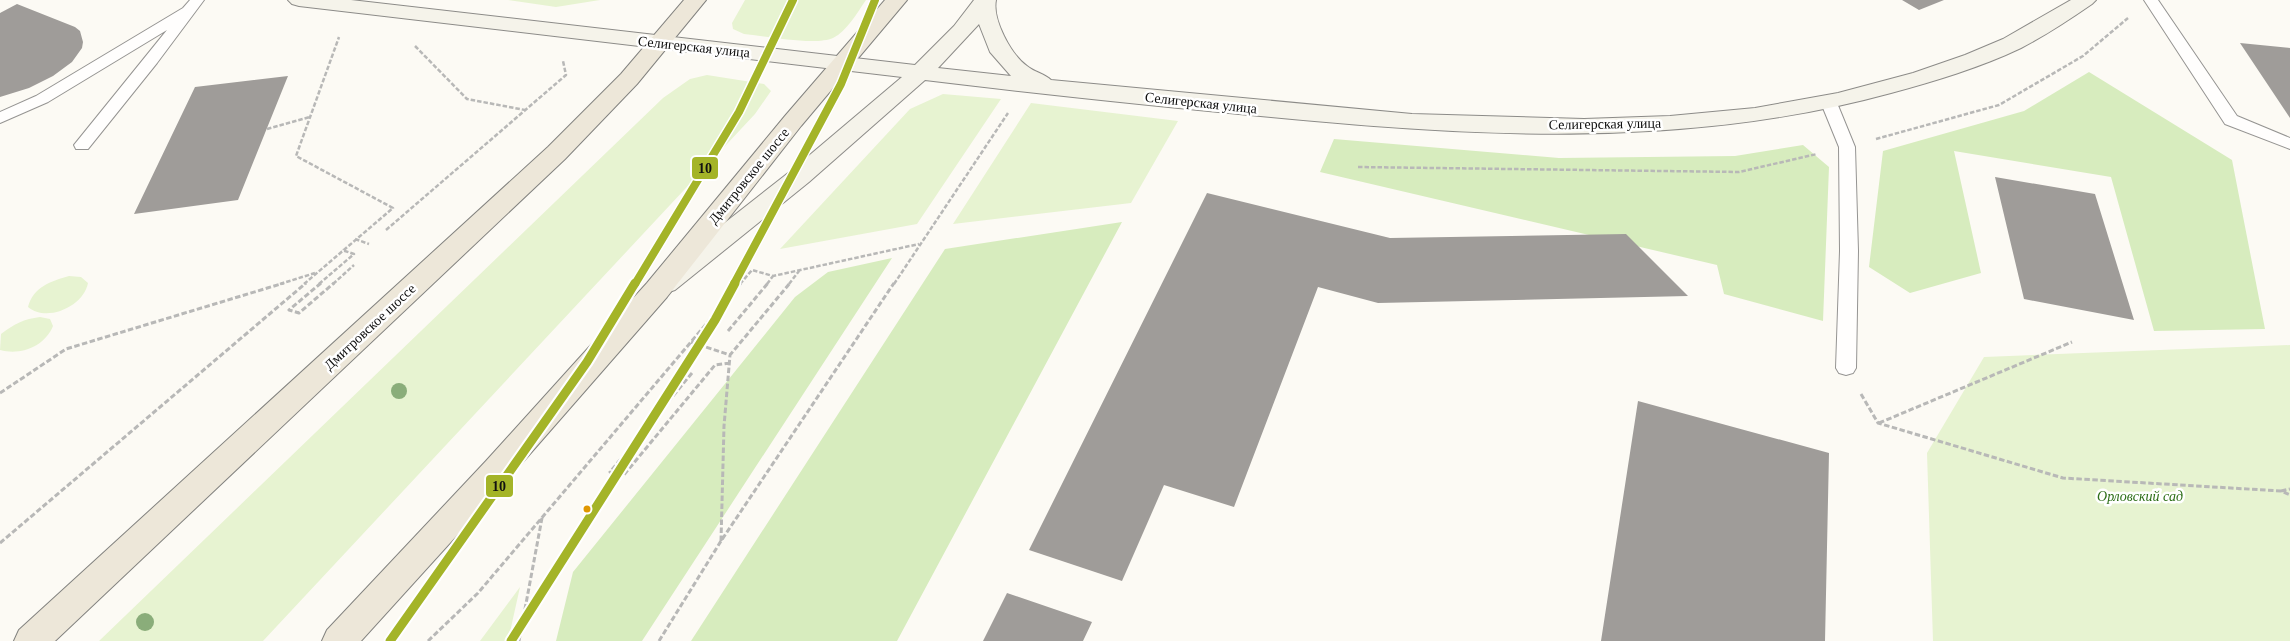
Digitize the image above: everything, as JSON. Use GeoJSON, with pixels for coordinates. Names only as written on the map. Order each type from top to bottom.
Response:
{"type":"FeatureCollection","features":[{"type":"Feature","properties":{"kind":"main road","name":"Дмитровское шоссе"},"geometry":{"type":"LineString","coordinates":[[31,641],[518,191],[602,109],[662,44],[695,0]]}},
{"type":"Feature","properties":{"kind":"main road","name":"Дмитровское шоссе"},"geometry":{"type":"LineString","coordinates":[[339,641],[497,470],[657,290],[896,0]]}},
{"type":"Feature","properties":{"kind":"street","name":"Селигерская улица"},"geometry":{"type":"LineString","coordinates":[[299,0],[662,44],[1054,88],[1334,116],[1504,126],[1675,122],[1829,104],[1885,90],[1980,58],[2025,37],[2086,0]]}},
{"type":"Feature","properties":{"kind":"street"},"geometry":{"type":"LineString","coordinates":[[657,290],[788,189],[950,46],[984,1]]}},
{"type":"Feature","properties":{"kind":"street"},"geometry":{"type":"LineString","coordinates":[[984,1],[988,26],[1002,55],[1016,70],[1029,79],[1054,88]]}},
{"type":"Feature","properties":{"kind":"lane"},"geometry":{"type":"LineString","coordinates":[[82,145],[152,60],[186,12],[197,0]]}},
{"type":"Feature","properties":{"kind":"lane"},"geometry":{"type":"LineString","coordinates":[[2151,0],[2231,120],[2290,144]]}},
{"type":"Feature","properties":{"kind":"lane"},"geometry":{"type":"LineString","coordinates":[[0,118],[42,99],[186,12]]}},
{"type":"Feature","properties":{"kind":"lane"},"geometry":{"type":"LineString","coordinates":[[1829,104],[1847,147],[1849,251],[1846,368]]}},
{"type":"Feature","properties":{"kind":"path"},"geometry":{"type":"LineString","coordinates":[[0,543],[393,208],[296,156],[339,37]]}},
{"type":"Feature","properties":{"kind":"path"},"geometry":{"type":"LineString","coordinates":[[415,46],[467,99],[525,110]]}},
{"type":"Feature","properties":{"kind":"path"},"geometry":{"type":"LineString","coordinates":[[386,230],[566,75],[562,62]]}},
{"type":"Feature","properties":{"kind":"path"},"geometry":{"type":"LineString","coordinates":[[659,641],[721,541],[1010,110]]}},
{"type":"Feature","properties":{"kind":"path"},"geometry":{"type":"LineString","coordinates":[[267,129],[310,117]]}},
{"type":"Feature","properties":{"kind":"path"},"geometry":{"type":"LineString","coordinates":[[355,239],[369,244]]}},
{"type":"Feature","properties":{"kind":"path"},"geometry":{"type":"LineString","coordinates":[[428,641],[478,593],[752,270],[773,276],[919,244]]}},
{"type":"Feature","properties":{"kind":"path"},"geometry":{"type":"LineString","coordinates":[[342,250],[354,254],[289,310],[299,313],[354,265]]}},
{"type":"Feature","properties":{"kind":"path"},"geometry":{"type":"LineString","coordinates":[[721,541],[724,426],[730,355],[800,270]]}},
{"type":"Feature","properties":{"kind":"path"},"geometry":{"type":"LineString","coordinates":[[0,393],[66,349],[316,272]]}},
{"type":"Feature","properties":{"kind":"path"},"geometry":{"type":"LineString","coordinates":[[728,331],[773,276]]}},
{"type":"Feature","properties":{"kind":"path"},"geometry":{"type":"LineString","coordinates":[[691,342],[730,355]]}},
{"type":"Feature","properties":{"kind":"path"},"geometry":{"type":"LineString","coordinates":[[1878,424],[2072,342]]}},
{"type":"Feature","properties":{"kind":"path"},"geometry":{"type":"LineString","coordinates":[[692,373],[610,472],[624,476],[714,365],[730,363]]}},
{"type":"Feature","properties":{"kind":"path"},"geometry":{"type":"LineString","coordinates":[[1846,368],[1878,424],[2063,478],[2280,491],[2290,489]]}},
{"type":"Feature","properties":{"kind":"path"},"geometry":{"type":"LineString","coordinates":[[2280,491],[2290,495]]}},
{"type":"Feature","properties":{"kind":"path"},"geometry":{"type":"LineString","coordinates":[[519,641],[542,518]]}},
{"type":"Feature","properties":{"kind":"green space"},"geometry":{"type":"Polygon","coordinates":[[[508,0],[600,0],[556,7],[508,0]]]}},
{"type":"Feature","properties":{"kind":"green space"},"geometry":{"type":"Polygon","coordinates":[[[745,0],[866,0],[838,35],[825,40],[814,41],[744,34],[733,29],[732,23],[745,0]]]}},
{"type":"Feature","properties":{"kind":"green space"},"geometry":{"type":"Polygon","coordinates":[[[2089,72],[2232,160],[2265,329],[2154,331],[2111,177],[1954,151],[1981,273],[1910,293],[1869,267],[1883,151],[2024,111],[2089,72]]]}},
{"type":"Feature","properties":{"kind":"green space"},"geometry":{"type":"Polygon","coordinates":[[[707,75],[764,84],[771,91],[755,114],[263,641],[99,641],[663,98],[690,79],[707,75]]]}},
{"type":"Feature","properties":{"kind":"green space"},"geometry":{"type":"Polygon","coordinates":[[[943,94],[1001,99],[917,224],[780,249],[910,109],[943,94]]]}},
{"type":"Feature","properties":{"kind":"green space"},"geometry":{"type":"Polygon","coordinates":[[[1031,103],[1178,121],[1131,203],[953,224],[1031,103]]]}},
{"type":"Feature","properties":{"kind":"green space"},"geometry":{"type":"Polygon","coordinates":[[[1334,139],[1559,158],[1735,156],[1803,145],[1829,167],[1823,321],[1724,294],[1717,265],[1320,172],[1334,139]]]}},
{"type":"Feature","properties":{"kind":"green space"},"geometry":{"type":"Polygon","coordinates":[[[1122,222],[897,641],[691,641],[945,249],[1122,222]]]}},
{"type":"Feature","properties":{"kind":"green space"},"geometry":{"type":"Polygon","coordinates":[[[892,258],[642,641],[556,641],[573,572],[795,297],[828,272],[892,258]]]}},
{"type":"Feature","properties":{"kind":"green space"},"geometry":{"type":"Polygon","coordinates":[[[69,276],[81,277],[88,283],[80,299],[64,310],[54,313],[36,312],[28,307],[30,300],[38,290],[49,283],[69,276]]]}},
{"type":"Feature","properties":{"kind":"green space"},"geometry":{"type":"Polygon","coordinates":[[[40,317],[50,319],[53,326],[38,344],[16,352],[0,350],[1,334],[19,322],[40,317]]]}},
{"type":"Feature","properties":{"kind":"green space","name":"Орловский сад"},"geometry":{"type":"Polygon","coordinates":[[[2290,345],[2290,641],[1933,641],[1927,453],[1984,357],[2290,345]]]}},
{"type":"Feature","properties":{"kind":"green space"},"geometry":{"type":"Polygon","coordinates":[[[520,587],[508,641],[480,641],[520,587]]]}},
{"type":"Feature","properties":{"kind":"building"},"geometry":{"type":"Polygon","coordinates":[[[1902,0],[1944,0],[1919,10],[1902,0]]]}},
{"type":"Feature","properties":{"kind":"building"},"geometry":{"type":"Polygon","coordinates":[[[17,4],[75,27],[80,31],[83,42],[82,48],[72,62],[53,76],[29,88],[0,97],[0,13],[17,4]]]}},
{"type":"Feature","properties":{"kind":"building"},"geometry":{"type":"Polygon","coordinates":[[[2240,43],[2290,48],[2290,118],[2240,43]]]}},
{"type":"Feature","properties":{"kind":"building"},"geometry":{"type":"Polygon","coordinates":[[[288,76],[238,200],[134,214],[195,87],[288,76]]]}},
{"type":"Feature","properties":{"kind":"building"},"geometry":{"type":"Polygon","coordinates":[[[1995,177],[2095,194],[2134,320],[2024,299],[1995,177]]]}},
{"type":"Feature","properties":{"kind":"building"},"geometry":{"type":"Polygon","coordinates":[[[1207,193],[1390,238],[1626,234],[1688,296],[1378,303],[1318,287],[1234,507],[1164,485],[1122,581],[1029,550],[1207,193]]]}},
{"type":"Feature","properties":{"kind":"building"},"geometry":{"type":"Polygon","coordinates":[[[1638,401],[1829,453],[1825,641],[1601,641],[1638,401]]]}},
{"type":"Feature","properties":{"kind":"building"},"geometry":{"type":"Polygon","coordinates":[[[1007,593],[1092,622],[1083,641],[983,641],[1007,593]]]}},
{"type":"Feature","properties":{"kind":"transit line","name":"10"},"geometry":{"type":"LineString","coordinates":[[390,641],[587,362],[739,112],[793,0]]}},
{"type":"Feature","properties":{"kind":"transit line","name":"10"},"geometry":{"type":"LineString","coordinates":[[511,641],[715,320],[841,84],[875,0]]}}]}
